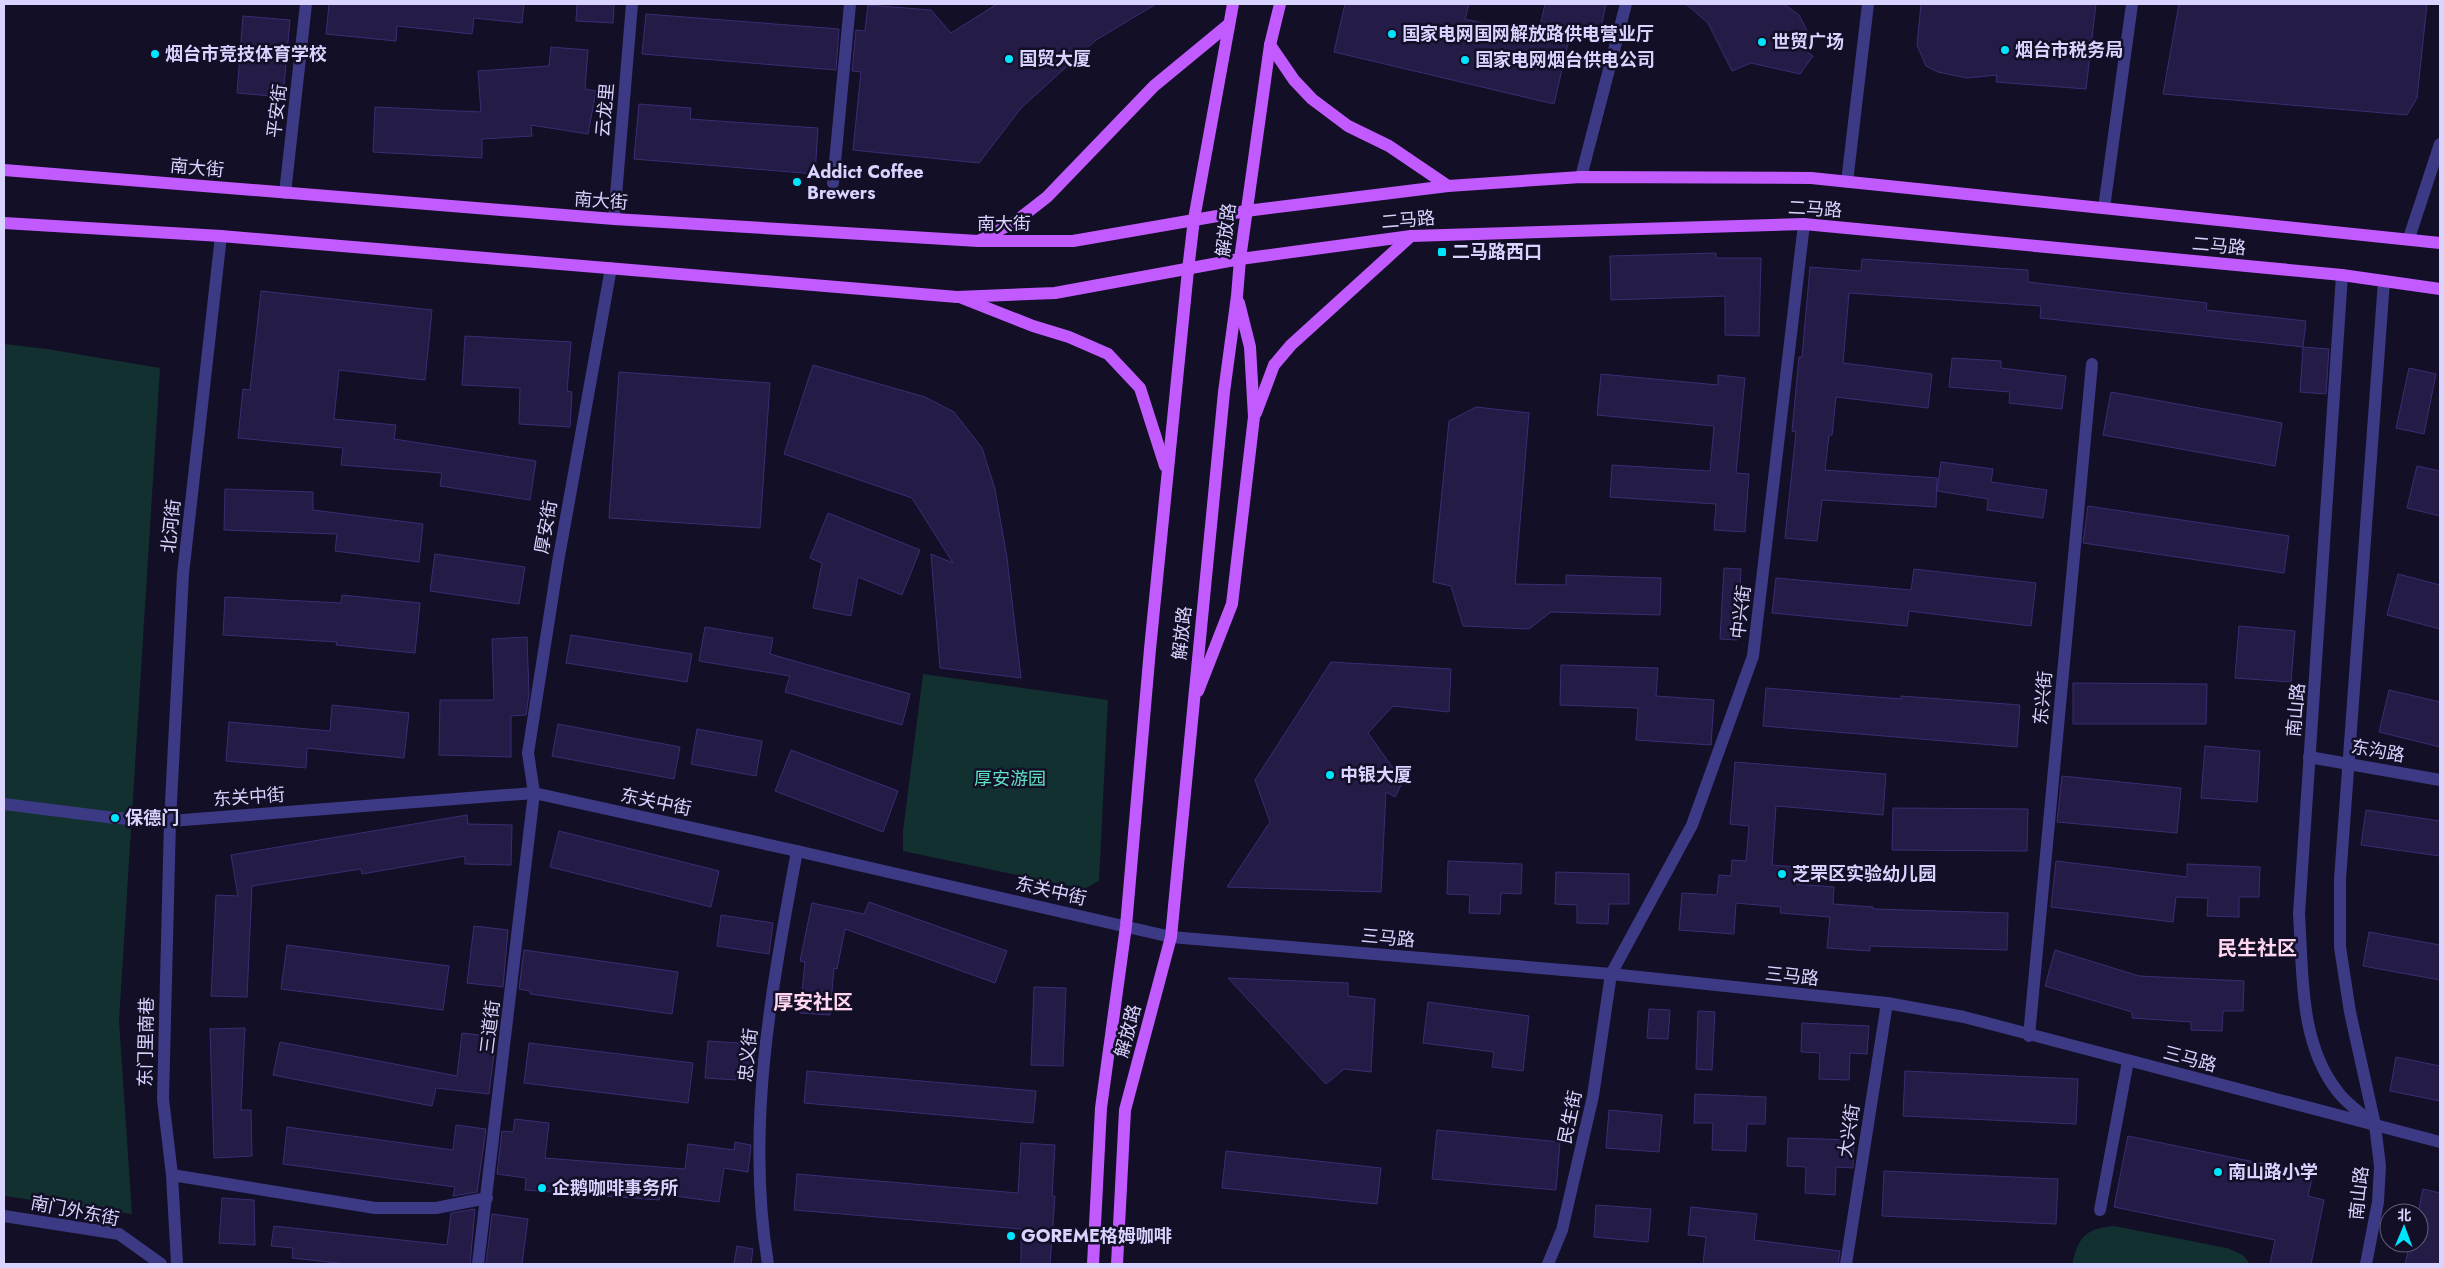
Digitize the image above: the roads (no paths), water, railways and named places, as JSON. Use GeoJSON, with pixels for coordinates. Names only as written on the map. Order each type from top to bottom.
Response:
{"type":"FeatureCollection","features":[{"type":"Feature","properties":{"kind":"main road","name":"解放路"},"geometry":{"type":"LineString","coordinates":[[1093,1264],[1100,1108],[1126,926],[1167,472],[1188,270],[1194,219],[1233,4]]}},
{"type":"Feature","properties":{"kind":"main road","name":"解放路"},"geometry":{"type":"LineString","coordinates":[[1117,1264],[1125,1110],[1171,937],[1192,705],[1224,392],[1246,211],[1270,45],[1280,4]]}},
{"type":"Feature","properties":{"kind":"main road"},"geometry":{"type":"LineString","coordinates":[[978,241],[1015,222],[1047,197],[1154,86],[1228,25]]}},
{"type":"Feature","properties":{"kind":"main road"},"geometry":{"type":"LineString","coordinates":[[1270,45],[1294,80],[1312,99],[1348,126],[1389,146],[1448,186]]}},
{"type":"Feature","properties":{"kind":"main road","name":"南大街"},"geometry":{"type":"LineString","coordinates":[[4,170],[614,219],[978,241],[1073,241],[1194,219]]}},
{"type":"Feature","properties":{"kind":"main road","name":"二马路"},"geometry":{"type":"LineString","coordinates":[[1194,219],[1448,186],[1581,177],[1811,178],[2440,242]]}},
{"type":"Feature","properties":{"kind":"main road"},"geometry":{"type":"LineString","coordinates":[[4,223],[221,236],[957,297],[1055,293],[1188,270]]}},
{"type":"Feature","properties":{"kind":"main road","name":"二马路"},"geometry":{"type":"LineString","coordinates":[[1188,270],[1240,259],[1411,236],[1804,224],[2342,275],[2440,289]]}},
{"type":"Feature","properties":{"kind":"main road"},"geometry":{"type":"LineString","coordinates":[[1254,417],[1274,365],[1291,345],[1411,236]]}},
{"type":"Feature","properties":{"kind":"main road"},"geometry":{"type":"LineString","coordinates":[[1192,705],[1232,604],[1254,417],[1250,347],[1237,296]]}},
{"type":"Feature","properties":{"kind":"main road"},"geometry":{"type":"LineString","coordinates":[[957,297],[1033,326],[1069,337],[1108,354],[1140,388],[1167,472]]}},
{"type":"Feature","properties":{"kind":"street","name":"平安街"},"geometry":{"type":"LineString","coordinates":[[285,193],[306,4]]}},
{"type":"Feature","properties":{"kind":"street","name":"云龙里"},"geometry":{"type":"LineString","coordinates":[[614,219],[632,4]]}},
{"type":"Feature","properties":{"kind":"street"},"geometry":{"type":"LineString","coordinates":[[833,183],[850,4]]}},
{"type":"Feature","properties":{"kind":"street"},"geometry":{"type":"LineString","coordinates":[[1581,177],[1626,4]]}},
{"type":"Feature","properties":{"kind":"street"},"geometry":{"type":"LineString","coordinates":[[1846,182],[1868,4]]}},
{"type":"Feature","properties":{"kind":"street"},"geometry":{"type":"LineString","coordinates":[[2104,208],[2132,4]]}},
{"type":"Feature","properties":{"kind":"street"},"geometry":{"type":"LineString","coordinates":[[2409,238],[2440,144]]}},
{"type":"Feature","properties":{"kind":"street","name":"中兴街"},"geometry":{"type":"LineString","coordinates":[[1611,974],[1692,824],[1753,656],[1804,224]]}},
{"type":"Feature","properties":{"kind":"street","name":"北河街"},"geometry":{"type":"LineString","coordinates":[[170,821],[183,574],[221,236]]}},
{"type":"Feature","properties":{"kind":"street","name":"厚安街"},"geometry":{"type":"LineString","coordinates":[[534,793],[528,753],[558,562],[611,268]]}},
{"type":"Feature","properties":{"kind":"street","name":"南山路"},"geometry":{"type":"LineString","coordinates":[[2342,275],[2317,679],[2309,757],[2300,914],[2304,995],[2316,1055],[2338,1093],[2375,1125]]}},
{"type":"Feature","properties":{"kind":"street","name":"南山路"},"geometry":{"type":"LineString","coordinates":[[2366,1264],[2378,1202],[2380,1166],[2375,1125],[2350,1012],[2340,947],[2340,879],[2384,281]]}},
{"type":"Feature","properties":{"kind":"street","name":"东兴街"},"geometry":{"type":"LineString","coordinates":[[2029,1036],[2092,364]]}},
{"type":"Feature","properties":{"kind":"street","name":"东沟路"},"geometry":{"type":"LineString","coordinates":[[2309,757],[2440,780]]}},
{"type":"Feature","properties":{"kind":"street","name":"东关中街"},"geometry":{"type":"LineString","coordinates":[[4,804],[115,818],[170,821],[534,793],[1126,926]]}},
{"type":"Feature","properties":{"kind":"street","name":"三道街"},"geometry":{"type":"LineString","coordinates":[[478,1264],[534,793]]}},
{"type":"Feature","properties":{"kind":"street","name":"东门里南巷"},"geometry":{"type":"LineString","coordinates":[[170,821],[162,1099],[172,1175],[177,1264]]}},
{"type":"Feature","properties":{"kind":"street","name":"忠义街"},"geometry":{"type":"LineString","coordinates":[[768,1264],[761,1221],[758,1146],[773,981],[798,851]]}},
{"type":"Feature","properties":{"kind":"street","name":"三马路"},"geometry":{"type":"LineString","coordinates":[[1126,926],[1171,937],[1611,974],[1886,1003],[1964,1018],[2440,1142]]}},
{"type":"Feature","properties":{"kind":"street","name":"民生街"},"geometry":{"type":"LineString","coordinates":[[1548,1264],[1562,1230],[1593,1096],[1611,974]]}},
{"type":"Feature","properties":{"kind":"street","name":"大兴街"},"geometry":{"type":"LineString","coordinates":[[1846,1264],[1886,1003]]}},
{"type":"Feature","properties":{"kind":"street"},"geometry":{"type":"LineString","coordinates":[[2100,1210],[2128,1061]]}},
{"type":"Feature","properties":{"kind":"street"},"geometry":{"type":"LineString","coordinates":[[172,1175],[375,1208],[436,1208],[486,1198]]}},
{"type":"Feature","properties":{"kind":"street","name":"南门外东街"},"geometry":{"type":"LineString","coordinates":[[4,1216],[119,1234],[161,1264]]}},
{"type":"Feature","properties":{"kind":"place","name":"国家电网国网解放路供电营业厅"},"geometry":{"type":"Point","coordinates":[1392,34]}},
{"type":"Feature","properties":{"kind":"place","name":"世贸广场"},"geometry":{"type":"Point","coordinates":[1762,42]}},
{"type":"Feature","properties":{"kind":"place","name":"烟台市税务局"},"geometry":{"type":"Point","coordinates":[2005,50]}},
{"type":"Feature","properties":{"kind":"place","name":"烟台市竞技体育学校"},"geometry":{"type":"Point","coordinates":[155,54]}},
{"type":"Feature","properties":{"kind":"place","name":"国贸大厦"},"geometry":{"type":"Point","coordinates":[1009,59]}},
{"type":"Feature","properties":{"kind":"place","name":"国家电网烟台供电公司"},"geometry":{"type":"Point","coordinates":[1465,60]}},
{"type":"Feature","properties":{"kind":"place","name":"Addict Coffee Brewers"},"geometry":{"type":"Point","coordinates":[797,182]}},
{"type":"Feature","properties":{"kind":"place","name":"二马路西口"},"geometry":{"type":"Point","coordinates":[1442,252]}},
{"type":"Feature","properties":{"kind":"place","name":"中银大厦"},"geometry":{"type":"Point","coordinates":[1330,775]}},
{"type":"Feature","properties":{"kind":"place","name":"保德门"},"geometry":{"type":"Point","coordinates":[115,818]}},
{"type":"Feature","properties":{"kind":"place","name":"芝罘区实验幼儿园"},"geometry":{"type":"Point","coordinates":[1782,874]}},
{"type":"Feature","properties":{"kind":"place","name":"南山路小学"},"geometry":{"type":"Point","coordinates":[2218,1172]}},
{"type":"Feature","properties":{"kind":"place","name":"企鹅咖啡事务所"},"geometry":{"type":"Point","coordinates":[542,1188]}},
{"type":"Feature","properties":{"kind":"place","name":"GOREME格姆咖啡"},"geometry":{"type":"Point","coordinates":[1011,1236]}},
{"type":"Feature","properties":{"kind":"district","name":"民生社区"},"geometry":{"type":"Point","coordinates":[2257,948]}},
{"type":"Feature","properties":{"kind":"district","name":"厚安社区"},"geometry":{"type":"Point","coordinates":[813,1002]}},
{"type":"Feature","properties":{"kind":"park label","name":"厚安游园"},"geometry":{"type":"Point","coordinates":[1010,779]}}]}
